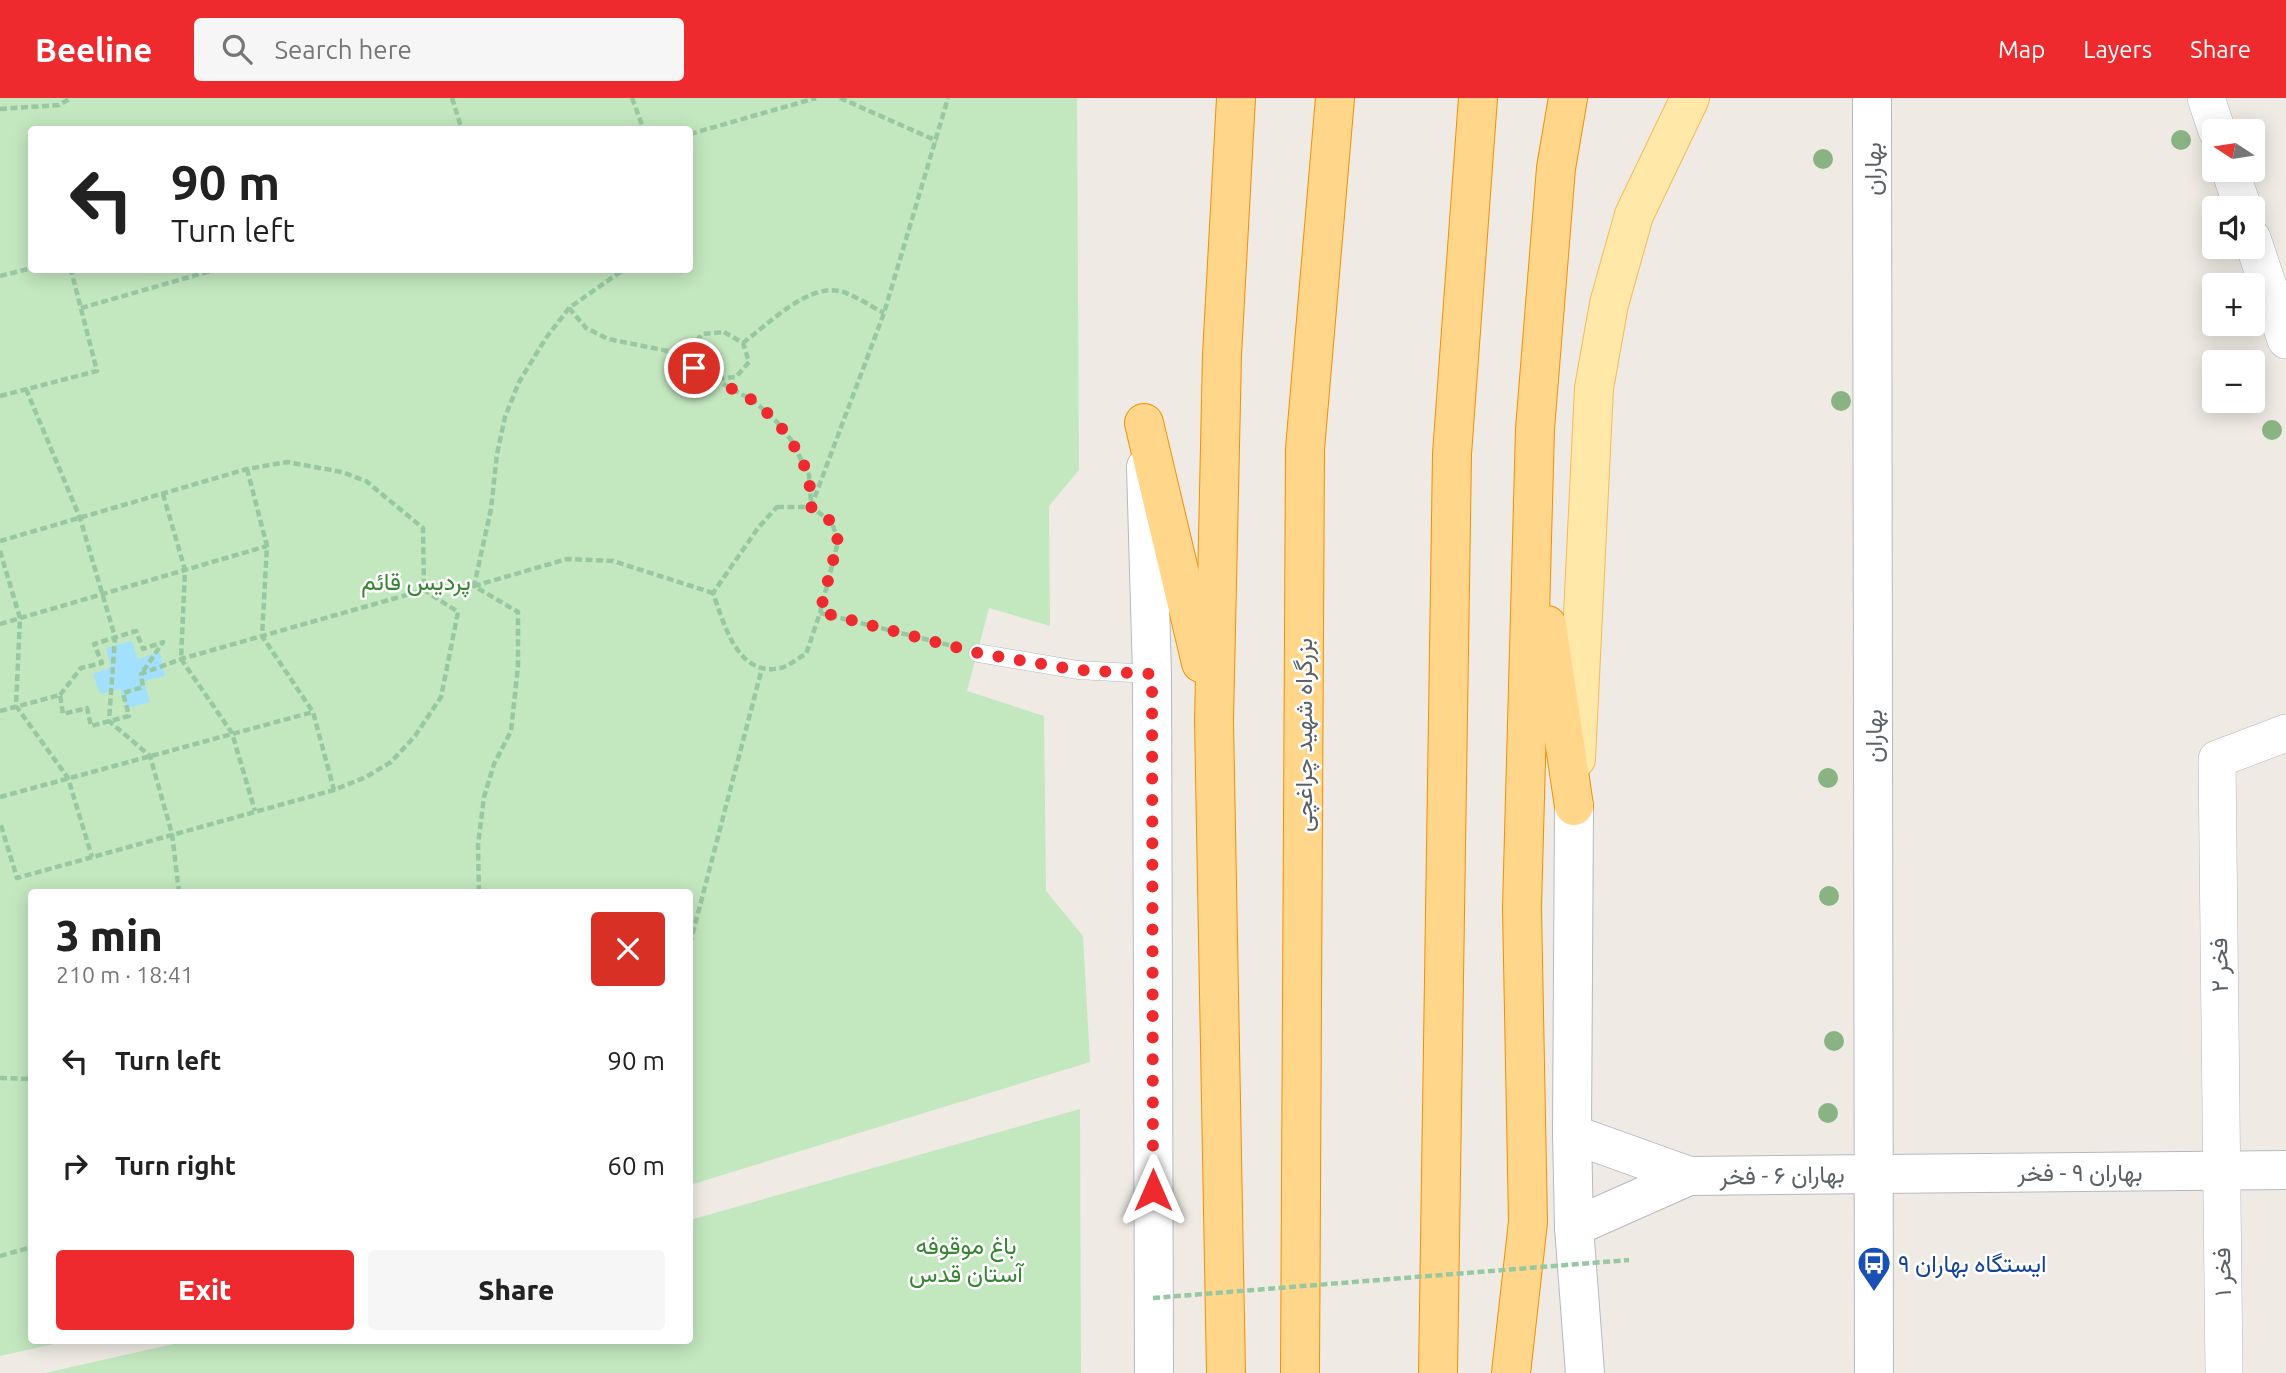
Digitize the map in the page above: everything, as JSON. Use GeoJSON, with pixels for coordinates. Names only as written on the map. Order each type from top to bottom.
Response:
{"type":"FeatureCollection","features":[{"type":"Feature","properties":{"kind":"highway"},"geometry":{"type":"LineString","coordinates":[[1226,1373],[1214,721],[1222,355],[1236,98]]}},
{"type":"Feature","properties":{"kind":"highway","name":"بزرگراه شهید چراغچی"},"geometry":{"type":"LineString","coordinates":[[1300,1373],[1305,449],[1335,98]]}},
{"type":"Feature","properties":{"kind":"highway"},"geometry":{"type":"LineString","coordinates":[[1438,1373],[1452,454],[1478,98]]}},
{"type":"Feature","properties":{"kind":"highway"},"geometry":{"type":"LineString","coordinates":[[1511,1373],[1528,1222],[1522,908],[1535,429],[1556,167],[1568,98]]}},
{"type":"Feature","properties":{"kind":"highway"},"geometry":{"type":"LineString","coordinates":[[1144,423],[1214,721]]}},
{"type":"Feature","properties":{"kind":"highway"},"geometry":{"type":"LineString","coordinates":[[1532,527],[1574,806]]}},
{"type":"Feature","properties":{"kind":"main road"},"geometry":{"type":"LineString","coordinates":[[1574,806],[1596,376],[1609,304],[1634,215],[1690,98]]}},
{"type":"Feature","properties":{"kind":"street","name":"بهاران"},"geometry":{"type":"LineString","coordinates":[[1872,98],[1874,1373]]}},
{"type":"Feature","properties":{"kind":"street"},"geometry":{"type":"LineString","coordinates":[[2206,98],[2213,119]]}},
{"type":"Feature","properties":{"kind":"street"},"geometry":{"type":"LineString","coordinates":[[2259,259],[2286,340]]}},
{"type":"Feature","properties":{"kind":"street"},"geometry":{"type":"LineString","coordinates":[[1144,423],[1152,662],[1153,1373]]}},
{"type":"Feature","properties":{"kind":"street","name":"فخر ۲"},"geometry":{"type":"LineString","coordinates":[[2221,1171],[2217,759],[2286,733]]}},
{"type":"Feature","properties":{"kind":"street"},"geometry":{"type":"LineString","coordinates":[[1574,806],[1572,1134],[1574,1227],[1585,1373]]}},
{"type":"Feature","properties":{"kind":"street","name":"بهاران ۶ - فخر"},"geometry":{"type":"LineString","coordinates":[[1572,1134],[1689,1176],[1874,1174]]}},
{"type":"Feature","properties":{"kind":"street","name":"بهاران ۹ - فخر"},"geometry":{"type":"LineString","coordinates":[[1874,1174],[2286,1170]]}},
{"type":"Feature","properties":{"kind":"street","name":"فخر ۱"},"geometry":{"type":"LineString","coordinates":[[2221,1171],[2224,1373]]}},
{"type":"Feature","properties":{"kind":"street","name":"بهاران ۶ - فخر"},"geometry":{"type":"LineString","coordinates":[[1574,1227],[1689,1176]]}},
{"type":"Feature","properties":{"kind":"lane"},"geometry":{"type":"LineString","coordinates":[[978,653],[1077,670],[1152,662]]}},
{"type":"Feature","properties":{"kind":"path"},"geometry":{"type":"LineString","coordinates":[[0,109],[58,105],[71,98]]}},
{"type":"Feature","properties":{"kind":"path"},"geometry":{"type":"LineString","coordinates":[[452,98],[461,126]]}},
{"type":"Feature","properties":{"kind":"path"},"geometry":{"type":"LineString","coordinates":[[632,98],[642,126]]}},
{"type":"Feature","properties":{"kind":"path"},"geometry":{"type":"LineString","coordinates":[[693,133],[816,98]]}},
{"type":"Feature","properties":{"kind":"path"},"geometry":{"type":"LineString","coordinates":[[840,98],[937,141]]}},
{"type":"Feature","properties":{"kind":"path"},"geometry":{"type":"LineString","coordinates":[[811,507],[884,313],[948,98]]}},
{"type":"Feature","properties":{"kind":"path"},"geometry":{"type":"LineString","coordinates":[[0,276],[28,269]]}},
{"type":"Feature","properties":{"kind":"path"},"geometry":{"type":"LineString","coordinates":[[0,396],[97,371],[72,273]]}},
{"type":"Feature","properties":{"kind":"path"},"geometry":{"type":"LineString","coordinates":[[81,308],[204,273]]}},
{"type":"Feature","properties":{"kind":"path"},"geometry":{"type":"LineString","coordinates":[[474,586],[491,509],[497,454],[505,417],[519,382],[546,338],[569,308],[619,273]]}},
{"type":"Feature","properties":{"kind":"path"},"geometry":{"type":"LineString","coordinates":[[743,343],[804,297],[816,292],[839,291],[884,313]]}},
{"type":"Feature","properties":{"kind":"path"},"geometry":{"type":"LineString","coordinates":[[569,308],[586,328],[608,339],[678,353],[694,368],[754,401],[776,421],[791,440],[809,475],[811,507]]}},
{"type":"Feature","properties":{"kind":"path"},"geometry":{"type":"LineString","coordinates":[[694,368],[690,349],[702,334],[724,332],[743,343],[749,362],[736,377],[714,380]]}},
{"type":"Feature","properties":{"kind":"path"},"geometry":{"type":"LineString","coordinates":[[26,389],[80,518],[115,638],[109,721]]}},
{"type":"Feature","properties":{"kind":"path"},"geometry":{"type":"LineString","coordinates":[[0,541],[247,469],[287,461],[342,472],[366,481],[423,528],[424,590]]}},
{"type":"Feature","properties":{"kind":"path"},"geometry":{"type":"LineString","coordinates":[[247,469],[267,545],[262,636],[313,712],[334,790]]}},
{"type":"Feature","properties":{"kind":"path"},"geometry":{"type":"LineString","coordinates":[[163,494],[185,570],[181,659],[232,733],[255,811]]}},
{"type":"Feature","properties":{"kind":"path"},"geometry":{"type":"LineString","coordinates":[[141,674],[181,659],[424,590],[474,586],[567,559],[613,561],[713,593],[738,653],[762,668],[782,668],[806,654],[838,541],[832,522],[811,507],[777,507],[758,527],[713,593]]}},
{"type":"Feature","properties":{"kind":"path"},"geometry":{"type":"LineString","coordinates":[[0,624],[267,545]]}},
{"type":"Feature","properties":{"kind":"path"},"geometry":{"type":"LineString","coordinates":[[0,551],[20,618],[16,706],[68,778],[92,857]]}},
{"type":"Feature","properties":{"kind":"path"},"geometry":{"type":"LineString","coordinates":[[474,586],[518,611],[518,666],[512,731],[494,764],[484,797],[478,845],[479,889]]}},
{"type":"Feature","properties":{"kind":"path"},"geometry":{"type":"LineString","coordinates":[[0,822],[17,877],[334,790],[366,776],[391,762],[415,736],[440,697],[458,612],[424,590]]}},
{"type":"Feature","properties":{"kind":"path"},"geometry":{"type":"LineString","coordinates":[[820,612],[978,653]]}},
{"type":"Feature","properties":{"kind":"path"},"geometry":{"type":"LineString","coordinates":[[0,710],[60,695],[80,668],[102,663],[94,644],[136,631],[143,649],[163,642],[141,674],[143,687],[122,693],[129,716],[91,726],[87,708],[63,714],[60,695]]}},
{"type":"Feature","properties":{"kind":"path"},"geometry":{"type":"LineString","coordinates":[[693,923],[762,668]]}},
{"type":"Feature","properties":{"kind":"path"},"geometry":{"type":"LineString","coordinates":[[0,797],[313,712]]}},
{"type":"Feature","properties":{"kind":"path"},"geometry":{"type":"LineString","coordinates":[[109,721],[149,756],[172,834],[179,889]]}},
{"type":"Feature","properties":{"kind":"path"},"geometry":{"type":"LineString","coordinates":[[0,1078],[28,1079]]}},
{"type":"Feature","properties":{"kind":"path"},"geometry":{"type":"LineString","coordinates":[[0,1256],[28,1248]]}},
{"type":"Feature","properties":{"kind":"path"},"geometry":{"type":"LineString","coordinates":[[1153,1298],[1629,1260]]}},
{"type":"Feature","properties":{"kind":"green space","name":"پردیس قائم"},"geometry":{"type":"Polygon","coordinates":[[[0,98],[1077,98],[1079,470],[1049,506],[1050,626],[989,608],[967,691],[1044,716],[1046,891],[1083,936],[1090,1062],[693,1184],[693,889],[28,889],[28,1344],[54,1344],[0,1356],[0,98]]]}},
{"type":"Feature","properties":{"kind":"green space","name":"باغ موقوفه آستان قدس"},"geometry":{"type":"Polygon","coordinates":[[[1080,1109],[1081,1373],[45,1373],[173,1344],[693,1344],[693,1219],[1080,1109]]]}},
{"type":"Feature","properties":{"kind":"water"},"geometry":{"type":"Polygon","coordinates":[[[132,641],[138,659],[160,652],[165,676],[144,681],[150,702],[127,708],[120,689],[100,694],[93,674],[111,667],[106,648],[132,641]]]}},
{"type":"Feature","properties":{"kind":"place","name":"ایستگاه بهاران ۹"},"geometry":{"type":"Point","coordinates":[1874,1293]}},
{"type":"Feature","properties":{"kind":"route"},"geometry":{"type":"LineString","coordinates":[[694,368],[754,401],[776,421],[791,440],[809,475],[811,507],[832,522],[838,541],[820,612],[978,653],[1077,670],[1152,674],[1153,1190]]}}]}
